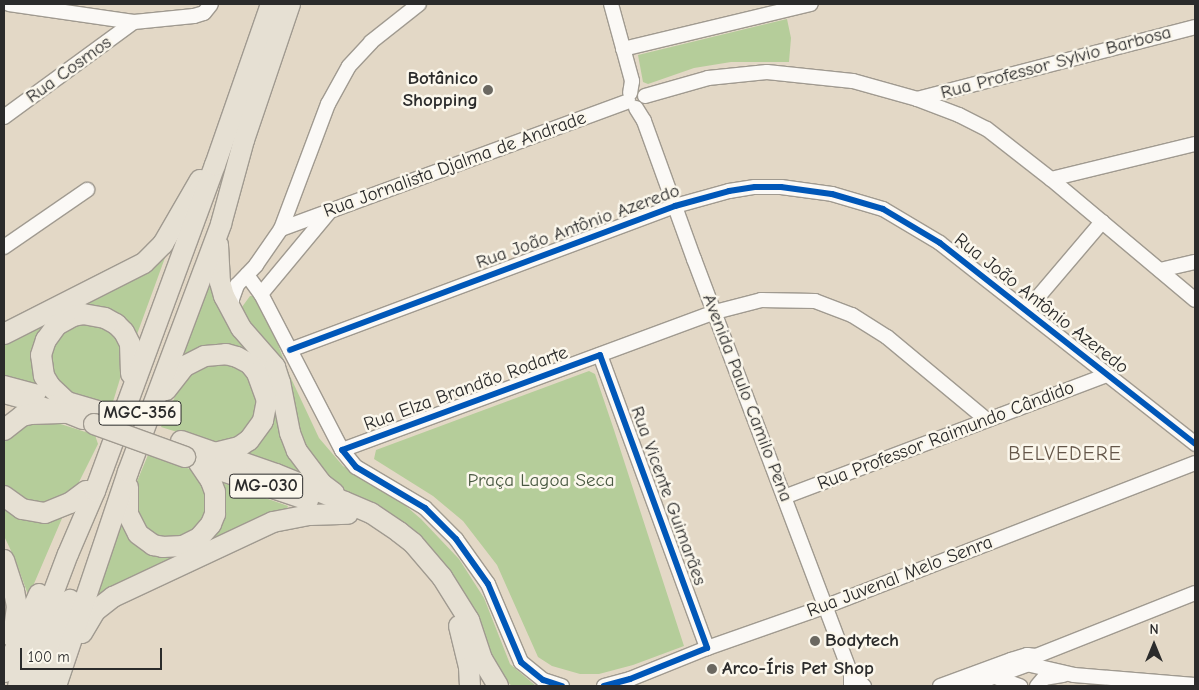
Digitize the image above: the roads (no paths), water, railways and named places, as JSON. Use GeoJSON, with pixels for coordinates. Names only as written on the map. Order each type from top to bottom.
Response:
{"type":"FeatureCollection","features":[{"type":"Feature","properties":{"kind":"highway","name":"MGC-356"},"geometry":{"type":"LineString","coordinates":[[9,678],[68,554],[95,491],[215,165],[271,4]]}},
{"type":"Feature","properties":{"kind":"highway","name":"MGC-356"},"geometry":{"type":"LineString","coordinates":[[56,686],[128,472],[221,224],[244,140],[290,4]]}},
{"type":"Feature","properties":{"kind":"highway","name":"MGC-356"},"geometry":{"type":"LineString","coordinates":[[9,678],[86,491],[131,374],[243,65],[262,29]]}},
{"type":"Feature","properties":{"kind":"highway","name":"MGC-356"},"geometry":{"type":"LineString","coordinates":[[38,686],[214,212],[244,140]]}},
{"type":"Feature","properties":{"kind":"highway"},"geometry":{"type":"LineString","coordinates":[[4,334],[144,263],[163,244],[207,168]]}},
{"type":"Feature","properties":{"kind":"highway"},"geometry":{"type":"LineString","coordinates":[[221,224],[217,258],[228,284],[231,310],[241,328],[275,367],[280,382],[290,433],[297,451],[322,484],[347,508]]}},
{"type":"Feature","properties":{"kind":"highway"},"geometry":{"type":"LineString","coordinates":[[4,430],[22,416],[67,408],[44,376],[41,355],[50,333],[57,325],[73,316],[94,314],[105,318],[124,332],[130,344],[131,374]]}},
{"type":"Feature","properties":{"kind":"highway"},"geometry":{"type":"LineString","coordinates":[[128,472],[128,514],[138,534],[153,544],[163,547],[183,546],[199,538],[211,524],[215,514],[215,492],[211,481],[194,454],[239,447],[249,440],[264,422],[265,392],[257,373],[245,361],[226,354],[215,354],[205,356],[185,366],[171,381],[152,410]]}},
{"type":"Feature","properties":{"kind":"highway","name":"MG-030"},"geometry":{"type":"LineString","coordinates":[[67,408],[194,454],[276,474],[347,508],[393,542],[431,576],[447,598],[458,624],[469,667],[470,686]]}},
{"type":"Feature","properties":{"kind":"highway"},"geometry":{"type":"LineString","coordinates":[[4,496],[22,509],[45,513],[70,503],[86,491]]}},
{"type":"Feature","properties":{"kind":"highway"},"geometry":{"type":"LineString","coordinates":[[62,667],[95,611],[113,597],[273,522],[347,508]]}},
{"type":"Feature","properties":{"kind":"highway","name":"MG-030"},"geometry":{"type":"LineString","coordinates":[[347,508],[371,513],[399,532],[413,543],[442,576],[469,620],[482,659],[498,686]]}},
{"type":"Feature","properties":{"kind":"highway"},"geometry":{"type":"LineString","coordinates":[[4,560],[17,606],[9,678]]}},
{"type":"Feature","properties":{"kind":"main road"},"geometry":{"type":"LineString","coordinates":[[4,384],[67,408]]}},
{"type":"Feature","properties":{"kind":"main road"},"geometry":{"type":"LineString","coordinates":[[4,395],[67,408]]}},
{"type":"Feature","properties":{"kind":"street"},"geometry":{"type":"LineString","coordinates":[[8,4],[134,22],[194,16],[204,13],[211,4]]}},
{"type":"Feature","properties":{"kind":"street"},"geometry":{"type":"LineString","coordinates":[[228,284],[247,275],[281,228],[328,104],[349,66],[371,42],[419,4]]}},
{"type":"Feature","properties":{"kind":"street","name":"Avenida Paulo Camilo Pena"},"geometry":{"type":"LineString","coordinates":[[611,4],[636,96],[675,206],[851,680],[864,686]]}},
{"type":"Feature","properties":{"kind":"street"},"geometry":{"type":"LineString","coordinates":[[623,49],[811,4]]}},
{"type":"Feature","properties":{"kind":"street","name":"Rua Cosmos"},"geometry":{"type":"LineString","coordinates":[[4,117],[134,22]]}},
{"type":"Feature","properties":{"kind":"street","name":"Rua Professor Sylvio Barbosa"},"geometry":{"type":"LineString","coordinates":[[917,99],[1195,27]]}},
{"type":"Feature","properties":{"kind":"street","name":"Rua Jornalista Djalma de Andrade"},"geometry":{"type":"LineString","coordinates":[[281,228],[636,96],[708,78],[767,72],[854,81],[917,99],[959,115],[987,129],[1051,178],[1195,300]]}},
{"type":"Feature","properties":{"kind":"street"},"geometry":{"type":"LineString","coordinates":[[1051,178],[1195,144]]}},
{"type":"Feature","properties":{"kind":"street","name":"Rua João Antônio Azeredo"},"geometry":{"type":"LineString","coordinates":[[290,350],[675,206],[729,191],[755,187],[781,187],[832,194],[883,209],[940,243],[1195,444]]}},
{"type":"Feature","properties":{"kind":"street"},"geometry":{"type":"LineString","coordinates":[[4,247],[86,190]]}},
{"type":"Feature","properties":{"kind":"street"},"geometry":{"type":"LineString","coordinates":[[261,294],[329,211]]}},
{"type":"Feature","properties":{"kind":"street"},"geometry":{"type":"LineString","coordinates":[[1027,310],[1102,222]]}},
{"type":"Feature","properties":{"kind":"street"},"geometry":{"type":"LineString","coordinates":[[272,243],[283,245],[287,250],[286,262]]}},
{"type":"Feature","properties":{"kind":"street"},"geometry":{"type":"LineString","coordinates":[[1160,270],[1195,262]]}},
{"type":"Feature","properties":{"kind":"street"},"geometry":{"type":"LineString","coordinates":[[247,275],[261,294],[342,450],[356,467],[424,508],[456,539],[488,584],[521,662],[543,680],[562,686]]}},
{"type":"Feature","properties":{"kind":"street","name":"Rua Elza Brandão Rodarte"},"geometry":{"type":"LineString","coordinates":[[342,450],[715,312],[761,300],[790,299],[815,301],[852,315],[887,337],[987,420]]}},
{"type":"Feature","properties":{"kind":"street","name":"Rua Vicente Guimarães"},"geometry":{"type":"LineString","coordinates":[[600,355],[708,648]]}},
{"type":"Feature","properties":{"kind":"street","name":"Rua Professor Raimundo Cândido"},"geometry":{"type":"LineString","coordinates":[[784,497],[1107,375]]}},
{"type":"Feature","properties":{"kind":"street","name":"Rua Juvenal Melo Senra"},"geometry":{"type":"LineString","coordinates":[[604,686],[630,679],[708,648],[824,607],[1195,463]]}},
{"type":"Feature","properties":{"kind":"street"},"geometry":{"type":"LineString","coordinates":[[969,686],[995,677],[1195,593]]}},
{"type":"Feature","properties":{"kind":"street"},"geometry":{"type":"LineString","coordinates":[[940,686],[1011,660],[1033,660],[1074,675]]}},
{"type":"Feature","properties":{"kind":"street"},"geometry":{"type":"LineString","coordinates":[[1036,686],[1044,678],[1074,675],[1195,685]]}},
{"type":"Feature","properties":{"kind":"street"},"geometry":{"type":"LineString","coordinates":[[995,677],[1020,686]]}},
{"type":"Feature","properties":{"kind":"place","name":"Botânico Shopping"},"geometry":{"type":"Point","coordinates":[488,90]}},
{"type":"Feature","properties":{"kind":"place","name":"Bodytech"},"geometry":{"type":"Point","coordinates":[815,641]}},
{"type":"Feature","properties":{"kind":"place","name":"Arco-Íris Pet Shop"},"geometry":{"type":"Point","coordinates":[712,669]}},
{"type":"Feature","properties":{"kind":"district","name":"BELVEDERE"},"geometry":{"type":"Point","coordinates":[1065,453]}},
{"type":"Feature","properties":{"kind":"park label","name":"Praça Lagoa Seca"},"geometry":{"type":"Point","coordinates":[541,481]}}]}
